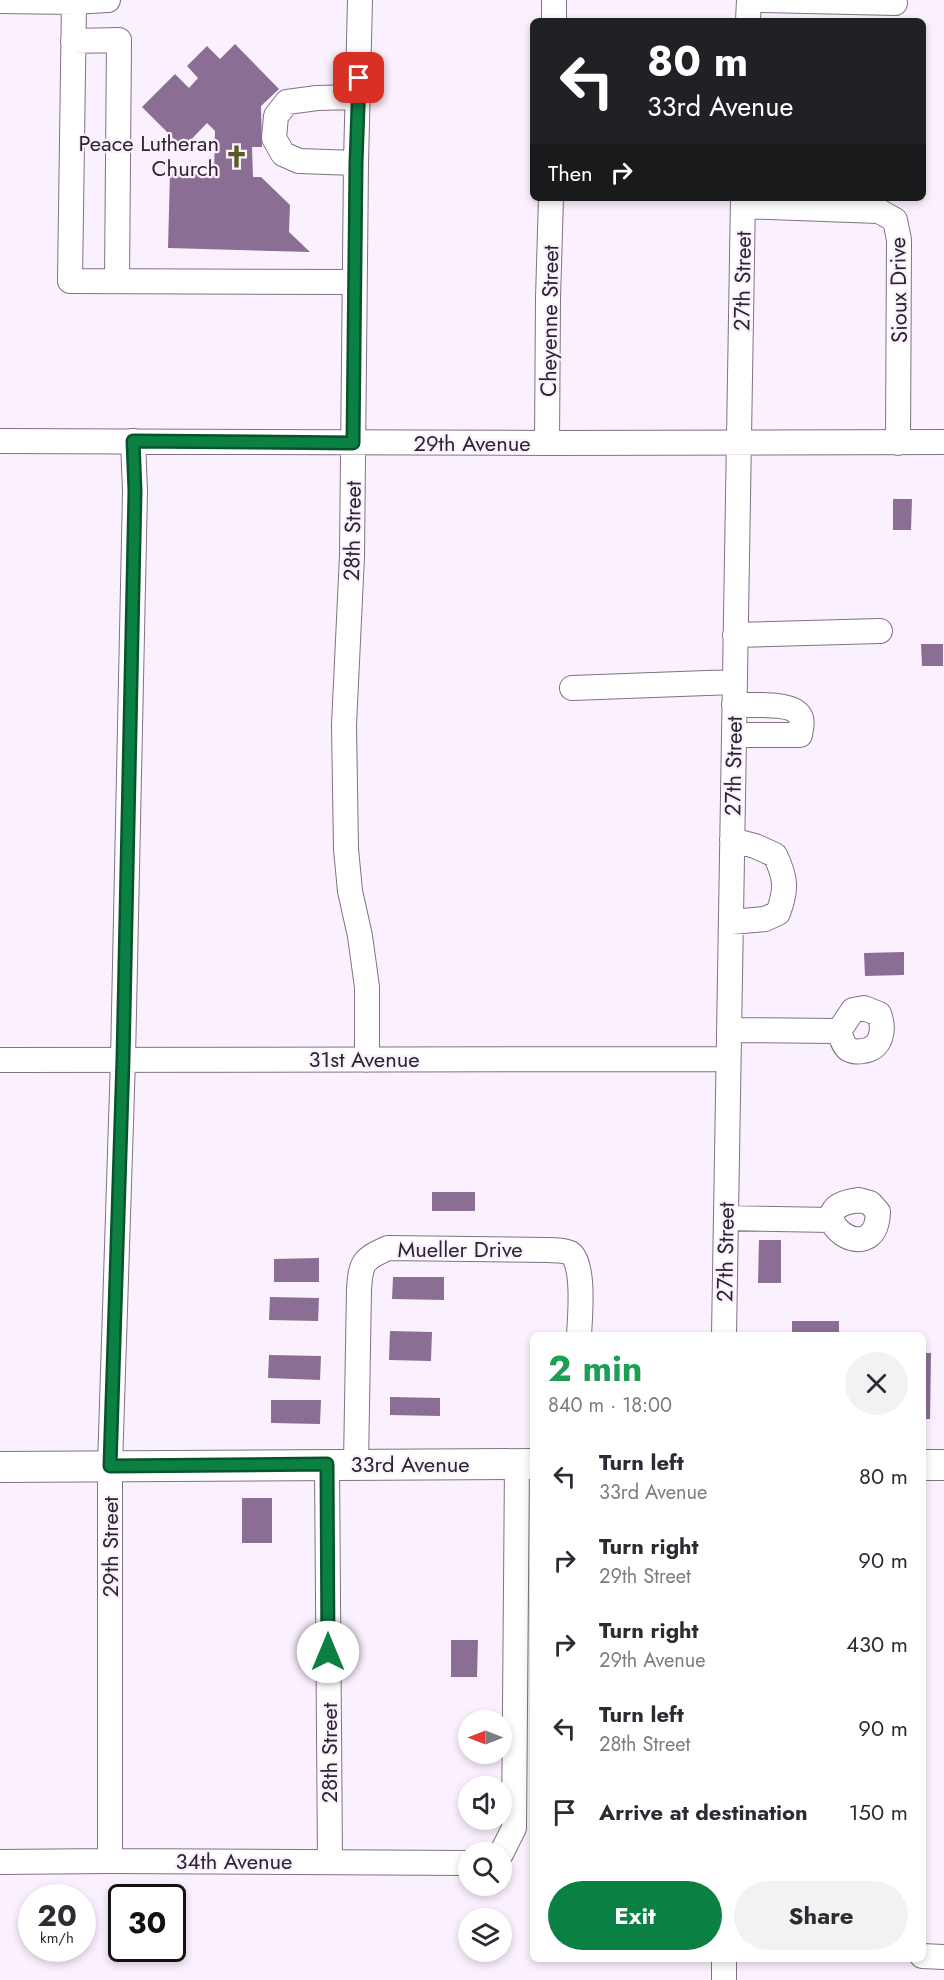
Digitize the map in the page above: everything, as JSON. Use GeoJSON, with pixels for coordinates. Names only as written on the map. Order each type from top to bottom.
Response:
{"type":"FeatureCollection","features":[{"type":"Feature","properties":{"kind":"main road","name":"33rd Avenue"},"geometry":{"type":"LineString","coordinates":[[0,1467],[525,1464]]}},
{"type":"Feature","properties":{"kind":"main road"},"geometry":{"type":"LineString","coordinates":[[926,1465],[944,1466]]}},
{"type":"Feature","properties":{"kind":"street"},"geometry":{"type":"LineString","coordinates":[[0,1],[108,0]]}},
{"type":"Feature","properties":{"kind":"street","name":"28th Street"},"geometry":{"type":"LineString","coordinates":[[360,0],[354,282],[352,556],[344,725],[346,849],[350,891],[360,936],[367,987],[366,1060]]}},
{"type":"Feature","properties":{"kind":"street"},"geometry":{"type":"LineString","coordinates":[[554,0],[554,18]]}},
{"type":"Feature","properties":{"kind":"street"},"geometry":{"type":"LineString","coordinates":[[748,18],[749,0]]}},
{"type":"Feature","properties":{"kind":"street"},"geometry":{"type":"LineString","coordinates":[[761,0],[895,3]]}},
{"type":"Feature","properties":{"kind":"street"},"geometry":{"type":"LineString","coordinates":[[74,2],[70,281],[354,282]]}},
{"type":"Feature","properties":{"kind":"street"},"geometry":{"type":"LineString","coordinates":[[73,40],[118,40],[117,281]]}},
{"type":"Feature","properties":{"kind":"street"},"geometry":{"type":"LineString","coordinates":[[356,163],[299,161],[283,154],[274,138],[276,116],[287,102],[316,98],[358,97]]}},
{"type":"Feature","properties":{"kind":"street","name":"Cheyenne Street"},"geometry":{"type":"LineString","coordinates":[[547,443],[551,201]]}},
{"type":"Feature","properties":{"kind":"street","name":"Sioux Drive"},"geometry":{"type":"LineString","coordinates":[[743,202],[879,211],[895,220],[899,240],[898,443]]}},
{"type":"Feature","properties":{"kind":"street","name":"27th Street"},"geometry":{"type":"LineString","coordinates":[[724,1332],[743,202]]}},
{"type":"Feature","properties":{"kind":"street","name":"29th Avenue"},"geometry":{"type":"LineString","coordinates":[[0,441],[944,442]]}},
{"type":"Feature","properties":{"kind":"street","name":"29th Street"},"geometry":{"type":"LineString","coordinates":[[110,1861],[110,1466],[123,1059],[135,491],[133,441]]}},
{"type":"Feature","properties":{"kind":"street"},"geometry":{"type":"LineString","coordinates":[[735,634],[880,631]]}},
{"type":"Feature","properties":{"kind":"street"},"geometry":{"type":"LineString","coordinates":[[572,688],[734,694],[793,709],[800,717],[800,735],[734,735]]}},
{"type":"Feature","properties":{"kind":"street"},"geometry":{"type":"LineString","coordinates":[[731,922],[765,919],[778,913],[785,888],[784,872],[775,855],[732,840]]}},
{"type":"Feature","properties":{"kind":"street"},"geometry":{"type":"LineString","coordinates":[[729,1030],[840,1031]]}},
{"type":"Feature","properties":{"kind":"street","name":"31st Avenue"},"geometry":{"type":"LineString","coordinates":[[0,1060],[728,1059]]}},
{"type":"Feature","properties":{"kind":"street"},"geometry":{"type":"LineString","coordinates":[[726,1218],[832,1220]]}},
{"type":"Feature","properties":{"kind":"street","name":"Mueller Drive"},"geometry":{"type":"LineString","coordinates":[[342,1464],[360,1270],[368,1257],[388,1248],[569,1252],[576,1259],[580,1279],[579,1332]]}},
{"type":"Feature","properties":{"kind":"street","name":"28th Street"},"geometry":{"type":"LineString","coordinates":[[330,1862],[342,1464]]}},
{"type":"Feature","properties":{"kind":"street"},"geometry":{"type":"LineString","coordinates":[[507,1842],[514,1828],[525,1464]]}},
{"type":"Feature","properties":{"kind":"street","name":"34th Avenue"},"geometry":{"type":"LineString","coordinates":[[0,1862],[458,1863]]}},
{"type":"Feature","properties":{"kind":"street"},"geometry":{"type":"LineString","coordinates":[[926,1956],[944,1956]]}},
{"type":"Feature","properties":{"kind":"street"},"geometry":{"type":"LineString","coordinates":[[724,1962],[724,1980]]}},
{"type":"Feature","properties":{"kind":"building"},"geometry":{"type":"Polygon","coordinates":[[[235,44],[279,89],[261,106],[262,147],[252,147],[253,177],[261,177],[290,205],[289,232],[310,252],[168,248],[170,173],[214,174],[215,131],[207,123],[183,148],[142,107],[175,74],[189,88],[198,78],[187,66],[207,46],[220,59],[235,44]]]}},
{"type":"Feature","properties":{"kind":"building"},"geometry":{"type":"Polygon","coordinates":[[[893,499],[912,499],[911,530],[893,530],[893,499]]]}},
{"type":"Feature","properties":{"kind":"building"},"geometry":{"type":"Polygon","coordinates":[[[921,644],[943,644],[943,666],[922,666],[921,644]]]}},
{"type":"Feature","properties":{"kind":"building"},"geometry":{"type":"Polygon","coordinates":[[[904,952],[904,975],[865,976],[864,953],[904,952]]]}},
{"type":"Feature","properties":{"kind":"building"},"geometry":{"type":"Polygon","coordinates":[[[432,1192],[475,1192],[475,1211],[432,1211],[432,1192]]]}},
{"type":"Feature","properties":{"kind":"building"},"geometry":{"type":"Polygon","coordinates":[[[759,1240],[781,1240],[781,1283],[758,1283],[759,1240]]]}},
{"type":"Feature","properties":{"kind":"building"},"geometry":{"type":"Polygon","coordinates":[[[319,1258],[319,1282],[274,1282],[274,1259],[319,1258]]]}},
{"type":"Feature","properties":{"kind":"building"},"geometry":{"type":"Polygon","coordinates":[[[393,1277],[444,1277],[444,1300],[392,1299],[393,1277]]]}},
{"type":"Feature","properties":{"kind":"building"},"geometry":{"type":"Polygon","coordinates":[[[270,1297],[319,1298],[318,1321],[269,1320],[270,1297]]]}},
{"type":"Feature","properties":{"kind":"building"},"geometry":{"type":"Polygon","coordinates":[[[792,1321],[839,1321],[839,1332],[792,1332],[792,1321]]]}},
{"type":"Feature","properties":{"kind":"building"},"geometry":{"type":"Polygon","coordinates":[[[390,1331],[432,1332],[431,1361],[389,1360],[390,1331]]]}},
{"type":"Feature","properties":{"kind":"building"},"geometry":{"type":"Polygon","coordinates":[[[926,1353],[931,1353],[930,1419],[926,1419],[926,1353]]]}},
{"type":"Feature","properties":{"kind":"building"},"geometry":{"type":"Polygon","coordinates":[[[269,1355],[321,1356],[320,1380],[268,1378],[269,1355]]]}},
{"type":"Feature","properties":{"kind":"building"},"geometry":{"type":"Polygon","coordinates":[[[390,1397],[440,1398],[440,1416],[390,1415],[390,1397]]]}},
{"type":"Feature","properties":{"kind":"building"},"geometry":{"type":"Polygon","coordinates":[[[271,1400],[321,1400],[320,1424],[271,1423],[271,1400]]]}},
{"type":"Feature","properties":{"kind":"building"},"geometry":{"type":"Polygon","coordinates":[[[242,1498],[272,1498],[272,1543],[242,1543],[242,1498]]]}},
{"type":"Feature","properties":{"kind":"building"},"geometry":{"type":"Polygon","coordinates":[[[451,1640],[478,1640],[477,1677],[451,1677],[451,1640]]]}},
{"type":"Feature","properties":{"kind":"place","name":"Peace Lutheran Church"},"geometry":{"type":"Point","coordinates":[237,156]}},
{"type":"Feature","properties":{"kind":"route"},"geometry":{"type":"LineString","coordinates":[[328,1652],[327,1464],[110,1466],[123,1059],[135,491],[133,441],[353,443],[359,78]]}}]}
